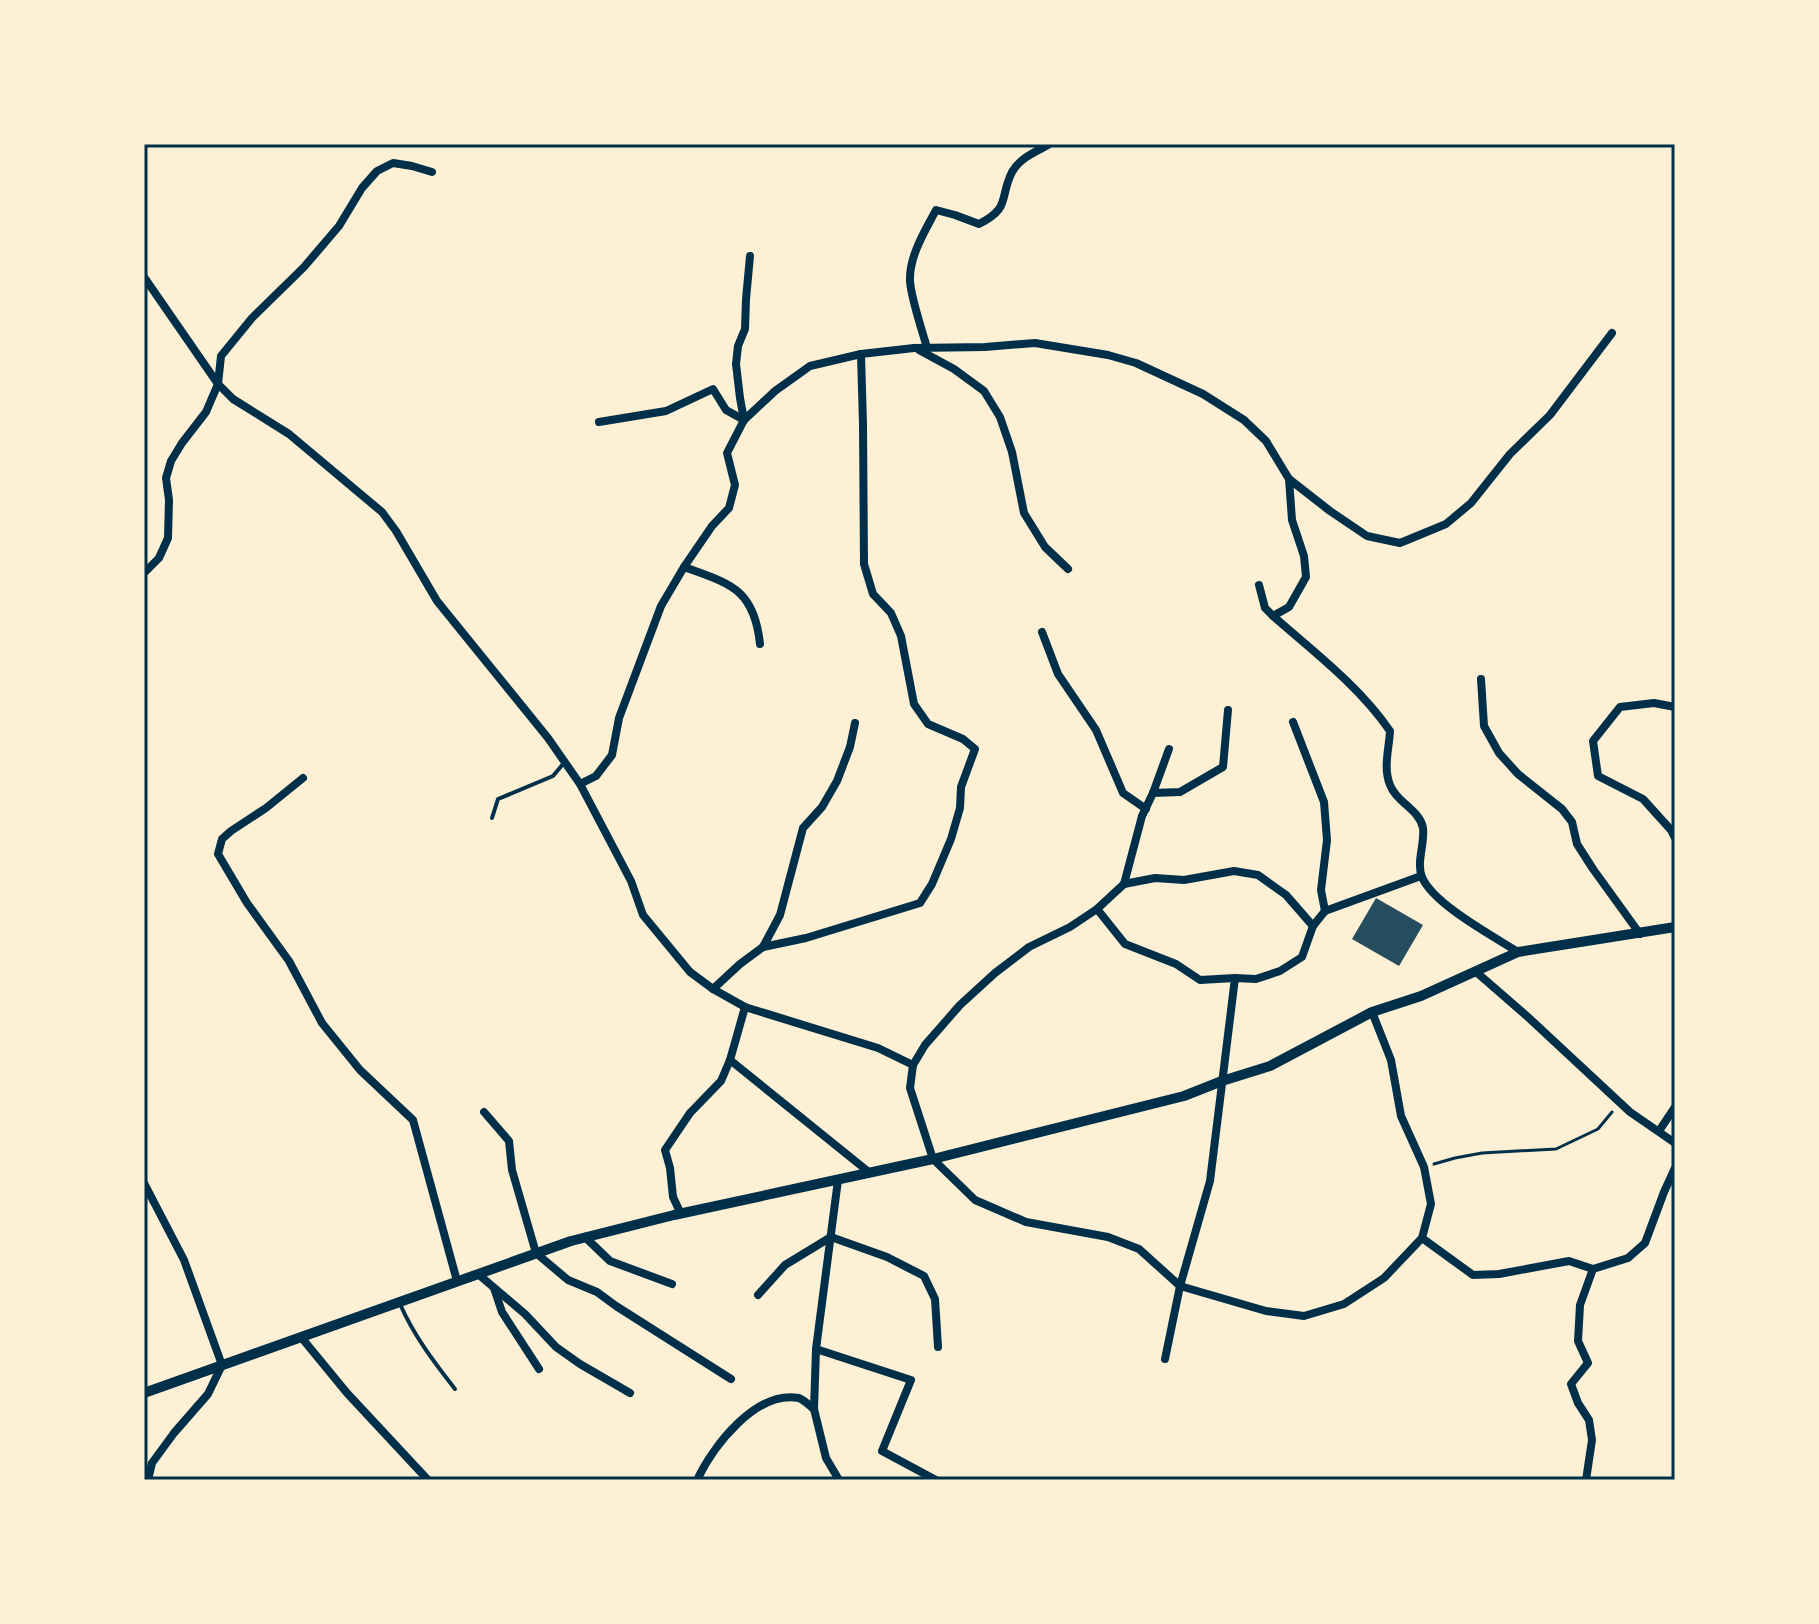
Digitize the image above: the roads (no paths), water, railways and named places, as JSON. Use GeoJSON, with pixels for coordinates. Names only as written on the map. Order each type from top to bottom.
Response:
{"type":"FeatureCollection","features":[{"type":"Feature","properties":{"kind":"street"},"geometry":{"type":"LineString","coordinates":[[927,348],[910,282],[912,264],[936,210],[979,224],[995,216],[1004,202],[1012,173],[1022,159],[1048,145]]}},
{"type":"Feature","properties":{"kind":"street"},"geometry":{"type":"LineString","coordinates":[[144,573],[159,558],[168,538],[166,478],[171,461],[206,412],[218,384],[221,356],[252,318],[304,267],[339,226],[362,188],[377,171],[393,163],[432,172]]}},
{"type":"Feature","properties":{"kind":"street"},"geometry":{"type":"LineString","coordinates":[[744,420],[736,364],[738,346],[745,329],[750,256]]}},
{"type":"Feature","properties":{"kind":"street"},"geometry":{"type":"LineString","coordinates":[[144,277],[218,384],[233,399],[289,434],[382,512],[437,601],[548,738],[580,784],[631,881],[643,915],[690,972],[745,1007],[878,1048],[913,1065]]}},
{"type":"Feature","properties":{"kind":"street"},"geometry":{"type":"LineString","coordinates":[[580,784],[596,776],[612,755],[619,718],[661,606],[712,526],[729,508],[735,485],[727,453],[744,420],[775,391],[810,366],[861,354],[914,348],[1035,343],[1108,355],[1136,363],[1203,394],[1244,420],[1266,441],[1289,479],[1367,536],[1400,543],[1446,524],[1471,503],[1510,454],[1550,415],[1612,333]]}},
{"type":"Feature","properties":{"kind":"street"},"geometry":{"type":"LineString","coordinates":[[914,348],[954,369],[984,391],[1000,417],[1012,452],[1024,513],[1045,547],[1068,569]]}},
{"type":"Feature","properties":{"kind":"street"},"geometry":{"type":"LineString","coordinates":[[713,989],[763,947],[806,938],[920,903],[932,884],[951,839],[960,808],[961,787],[975,749],[963,739],[928,724],[914,704],[901,636],[891,613],[873,594],[864,564],[861,354]]}},
{"type":"Feature","properties":{"kind":"street"},"geometry":{"type":"LineString","coordinates":[[599,422],[666,411],[713,389],[726,410],[744,420]]}},
{"type":"Feature","properties":{"kind":"street"},"geometry":{"type":"LineString","coordinates":[[1273,616],[1289,607],[1306,577],[1304,556],[1292,520],[1289,479]]}},
{"type":"Feature","properties":{"kind":"street"},"geometry":{"type":"LineString","coordinates":[[684,567],[722,580],[750,603],[758,624],[760,644]]}},
{"type":"Feature","properties":{"kind":"street"},"geometry":{"type":"LineString","coordinates":[[1259,585],[1265,608],[1374,707],[1390,731],[1386,768],[1390,788],[1416,814],[1423,828],[1421,876],[1434,896],[1518,952]]}},
{"type":"Feature","properties":{"kind":"street"},"geometry":{"type":"LineString","coordinates":[[1042,632],[1058,674],[1096,730],[1123,793],[1146,809]]}},
{"type":"Feature","properties":{"kind":"street"},"geometry":{"type":"LineString","coordinates":[[1481,679],[1484,726],[1499,753],[1518,774],[1562,809],[1572,822],[1577,844],[1640,934]]}},
{"type":"Feature","properties":{"kind":"street"},"geometry":{"type":"LineString","coordinates":[[1675,707],[1654,703],[1620,707],[1593,741],[1598,776],[1643,799],[1675,838]]}},
{"type":"Feature","properties":{"kind":"street"},"geometry":{"type":"LineString","coordinates":[[1153,793],[1180,792],[1223,767],[1228,710]]}},
{"type":"Feature","properties":{"kind":"street"},"geometry":{"type":"LineString","coordinates":[[1293,722],[1324,802],[1327,840],[1321,890],[1325,911]]}},
{"type":"Feature","properties":{"kind":"street"},"geometry":{"type":"LineString","coordinates":[[763,947],[780,915],[803,828],[822,807],[837,781],[855,723]]}},
{"type":"Feature","properties":{"kind":"street"},"geometry":{"type":"LineString","coordinates":[[1124,884],[1142,816],[1169,749]]}},
{"type":"Feature","properties":{"kind":"street"},"geometry":{"type":"LineString","coordinates":[[303,778],[222,839],[218,854],[247,903],[289,961],[322,1023],[360,1070],[413,1120],[457,1281]]}},
{"type":"Feature","properties":{"kind":"street"},"geometry":{"type":"LineString","coordinates":[[1313,926],[1286,895],[1258,875],[1234,871],[1184,880],[1155,878],[1124,884],[1097,909],[1070,927],[1029,947],[995,973],[960,1005],[925,1045],[913,1065],[910,1088],[933,1159],[975,1200],[1026,1222],[1108,1237],[1139,1249],[1180,1286],[1266,1311],[1304,1316],[1344,1304],[1384,1278],[1422,1238],[1431,1204],[1424,1167],[1401,1116],[1391,1060],[1372,1012]]}},
{"type":"Feature","properties":{"kind":"street"},"geometry":{"type":"LineString","coordinates":[[1097,909],[1125,944],[1176,964],[1200,980],[1256,979],[1280,971],[1302,957],[1313,926],[1325,911],[1421,876]]}},
{"type":"Feature","properties":{"kind":"street"},"geometry":{"type":"LineString","coordinates":[[144,1393],[585,1237],[933,1159],[1184,1096],[1270,1066],[1372,1012],[1421,996],[1518,952],[1675,927]]}},
{"type":"Feature","properties":{"kind":"street"},"geometry":{"type":"LineString","coordinates":[[1475,971],[1630,1112],[1675,1143]]}},
{"type":"Feature","properties":{"kind":"street"},"geometry":{"type":"LineString","coordinates":[[1165,1359],[1180,1286],[1210,1181],[1235,978]]}},
{"type":"Feature","properties":{"kind":"street"},"geometry":{"type":"LineString","coordinates":[[681,1214],[673,1197],[665,1150],[690,1113],[721,1081],[745,1007]]}},
{"type":"Feature","properties":{"kind":"street"},"geometry":{"type":"LineString","coordinates":[[730,1060],[870,1173]]}},
{"type":"Feature","properties":{"kind":"street"},"geometry":{"type":"LineString","coordinates":[[1659,1131],[1675,1107]]}},
{"type":"Feature","properties":{"kind":"street"},"geometry":{"type":"LineString","coordinates":[[484,1112],[509,1141],[512,1170],[536,1253],[568,1280],[597,1292],[731,1379]]}},
{"type":"Feature","properties":{"kind":"street"},"geometry":{"type":"LineString","coordinates":[[1422,1238],[1473,1275],[1499,1274],[1569,1261],[1593,1269],[1628,1258],[1645,1243],[1675,1168]]}},
{"type":"Feature","properties":{"kind":"street"},"geometry":{"type":"LineString","coordinates":[[838,1180],[816,1349],[814,1409],[826,1458],[839,1480]]}},
{"type":"Feature","properties":{"kind":"street"},"geometry":{"type":"LineString","coordinates":[[144,1183],[184,1260],[222,1365],[208,1394],[152,1463],[148,1480]]}},
{"type":"Feature","properties":{"kind":"street"},"geometry":{"type":"LineString","coordinates":[[585,1237],[610,1261],[672,1284]]}},
{"type":"Feature","properties":{"kind":"street"},"geometry":{"type":"LineString","coordinates":[[758,1295],[785,1265],[831,1237]]}},
{"type":"Feature","properties":{"kind":"street"},"geometry":{"type":"LineString","coordinates":[[831,1237],[887,1257],[924,1276],[935,1299],[938,1347]]}},
{"type":"Feature","properties":{"kind":"street"},"geometry":{"type":"LineString","coordinates":[[1586,1480],[1591,1430],[1571,1384],[1588,1363],[1578,1341],[1579,1317],[1593,1269]]}},
{"type":"Feature","properties":{"kind":"street"},"geometry":{"type":"LineString","coordinates":[[478,1274],[525,1314],[556,1347],[630,1393]]}},
{"type":"Feature","properties":{"kind":"street"},"geometry":{"type":"LineString","coordinates":[[494,1287],[502,1312],[539,1369]]}},
{"type":"Feature","properties":{"kind":"street"},"geometry":{"type":"LineString","coordinates":[[301,1337],[347,1393],[428,1480]]}},
{"type":"Feature","properties":{"kind":"street"},"geometry":{"type":"LineString","coordinates":[[816,1349],[911,1380],[882,1451],[936,1480]]}},
{"type":"Feature","properties":{"kind":"street"},"geometry":{"type":"LineString","coordinates":[[697,1480],[707,1459],[729,1434],[747,1415],[769,1401],[802,1399],[814,1409]]}},
{"type":"Feature","properties":{"kind":"lane"},"geometry":{"type":"LineString","coordinates":[[492,818],[498,799],[553,776],[565,762]]}},
{"type":"Feature","properties":{"kind":"lane"},"geometry":{"type":"LineString","coordinates":[[398,1302],[418,1339],[455,1389]]}}]}
